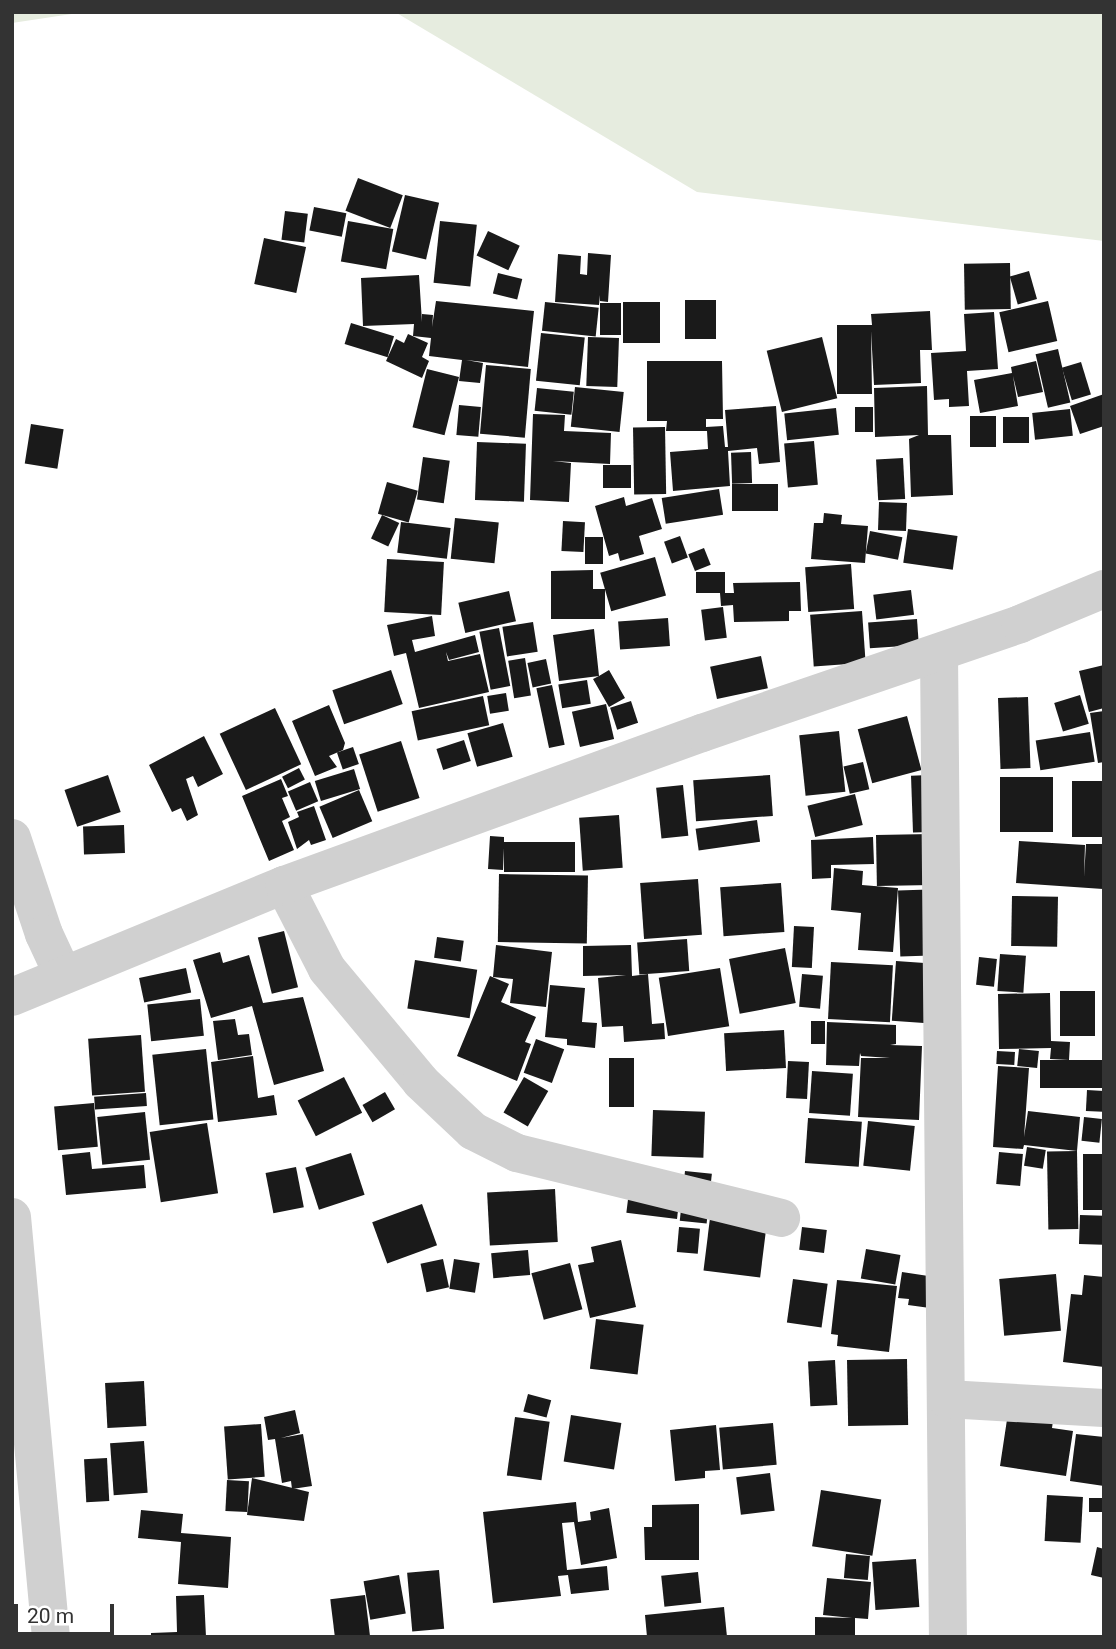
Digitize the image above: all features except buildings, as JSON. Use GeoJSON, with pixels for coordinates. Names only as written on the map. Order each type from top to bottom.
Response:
{"type":"FeatureCollection","features":[{"type":"Feature","properties":{"kind":"street"},"geometry":{"type":"LineString","coordinates":[[13,996],[284,885],[939,653],[1104,590]]}},
{"type":"Feature","properties":{"kind":"street"},"geometry":{"type":"LineString","coordinates":[[939,653],[948,1637]]}},
{"type":"Feature","properties":{"kind":"street"},"geometry":{"type":"LineString","coordinates":[[12,838],[44,934],[63,975]]}},
{"type":"Feature","properties":{"kind":"street"},"geometry":{"type":"LineString","coordinates":[[284,885],[327,969],[421,1082],[473,1131],[517,1153],[781,1218]]}},
{"type":"Feature","properties":{"kind":"street"},"geometry":{"type":"LineString","coordinates":[[13,996],[44,934]]}},
{"type":"Feature","properties":{"kind":"street"},"geometry":{"type":"LineString","coordinates":[[12,1217],[51,1637]]}},
{"type":"Feature","properties":{"kind":"street"},"geometry":{"type":"LineString","coordinates":[[947,1399],[1104,1409]]}},
{"type":"Feature","properties":{"kind":"shaded area"},"geometry":{"type":"Polygon","coordinates":[[[12,12],[85,12],[12,23],[12,12]]]}},
{"type":"Feature","properties":{"kind":"shaded area"},"geometry":{"type":"Polygon","coordinates":[[[395,12],[1104,12],[1104,241],[697,192],[395,12]]]}}]}
